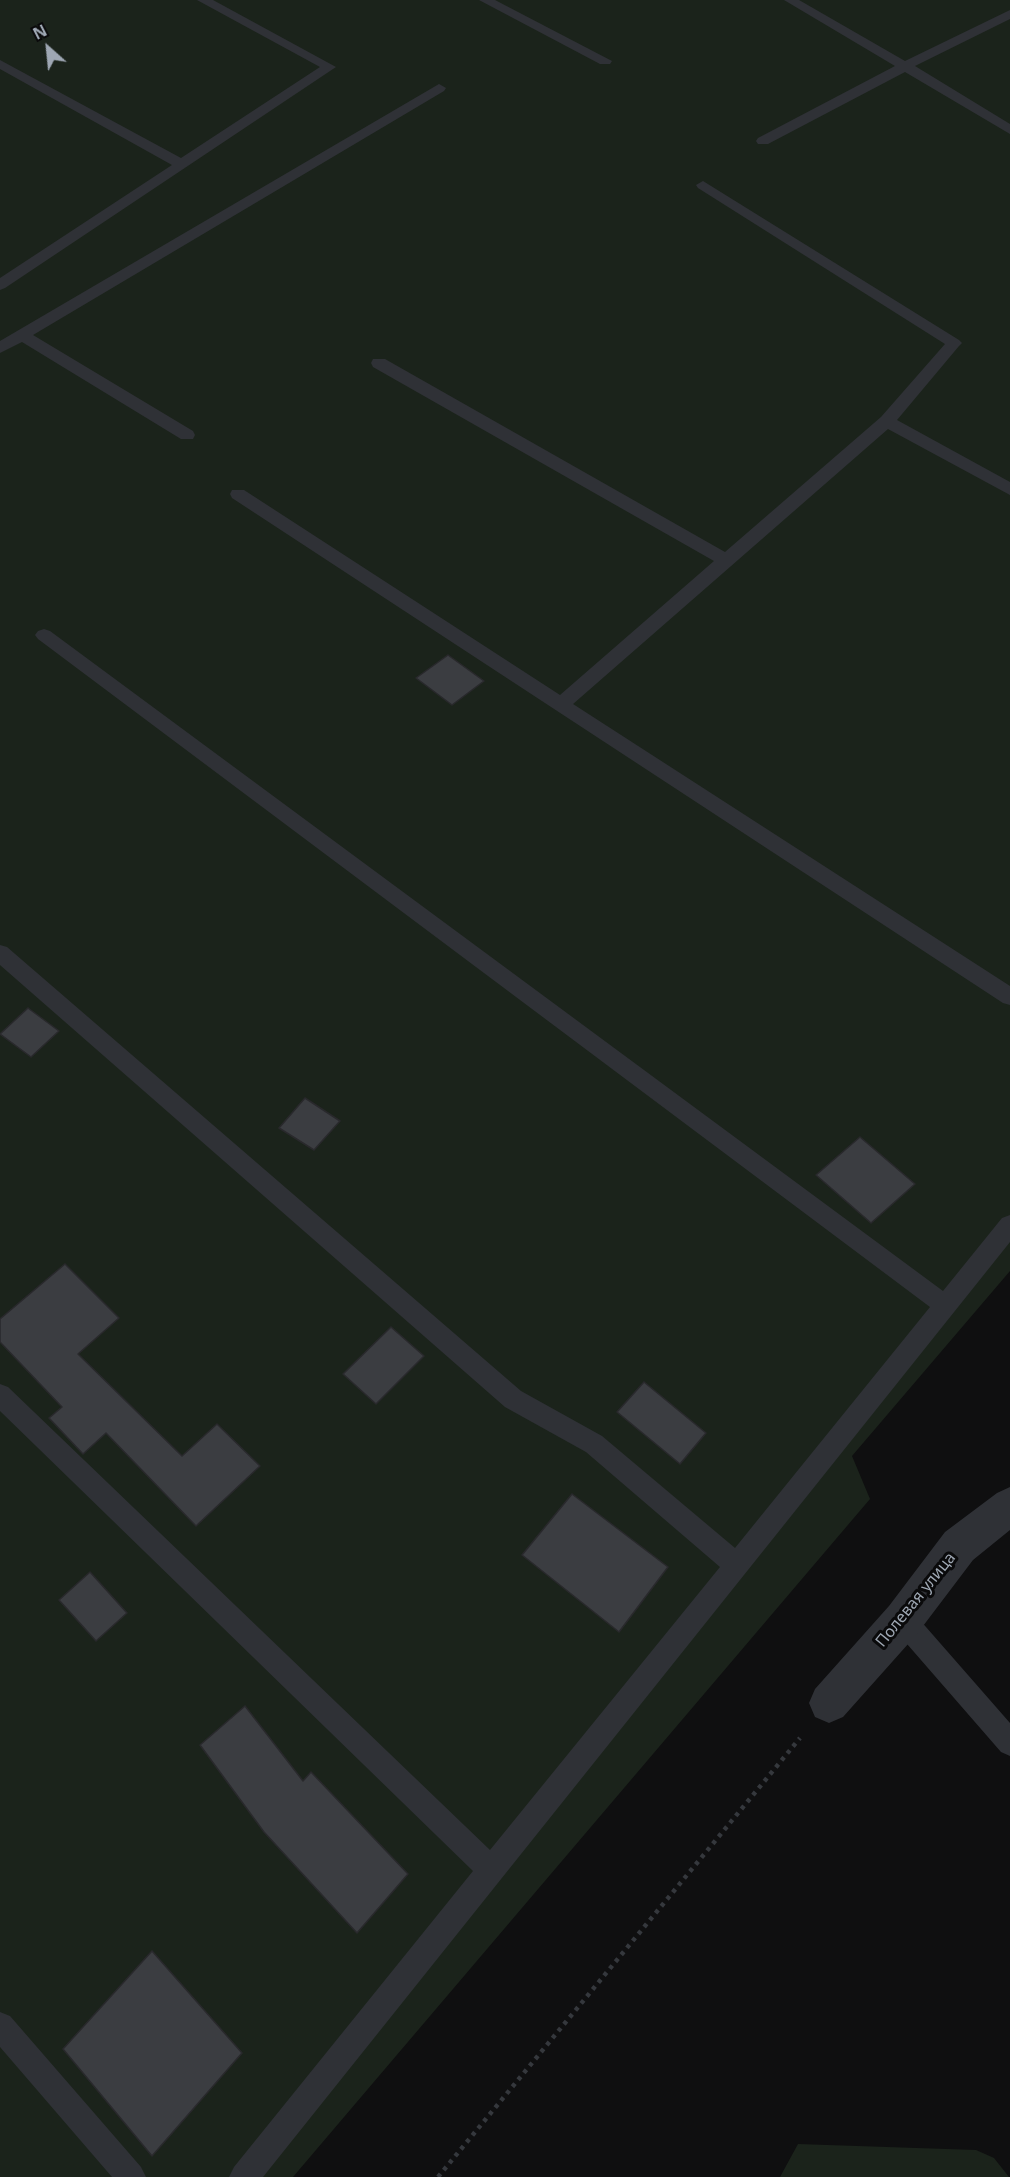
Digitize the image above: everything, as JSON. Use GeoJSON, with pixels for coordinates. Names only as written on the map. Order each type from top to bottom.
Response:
{"type":"FeatureCollection","features":[{"type":"Feature","properties":{"kind":"street","name":"Полевая улица"},"geometry":{"type":"LineString","coordinates":[[829,1703],[903,1620],[959,1546],[1010,1506]]}},
{"type":"Feature","properties":{"kind":"lane"},"geometry":{"type":"LineString","coordinates":[[0,285],[329,67],[203,0]]}},
{"type":"Feature","properties":{"kind":"lane"},"geometry":{"type":"LineString","coordinates":[[485,0],[605,61]]}},
{"type":"Feature","properties":{"kind":"lane"},"geometry":{"type":"LineString","coordinates":[[790,0],[1010,130]]}},
{"type":"Feature","properties":{"kind":"lane"},"geometry":{"type":"LineString","coordinates":[[763,141],[1010,14]]}},
{"type":"Feature","properties":{"kind":"lane"},"geometry":{"type":"LineString","coordinates":[[0,64],[181,164]]}},
{"type":"Feature","properties":{"kind":"lane"},"geometry":{"type":"LineString","coordinates":[[0,348],[439,88]]}},
{"type":"Feature","properties":{"kind":"lane"},"geometry":{"type":"LineString","coordinates":[[561,704],[887,422],[954,344],[703,184]]}},
{"type":"Feature","properties":{"kind":"lane"},"geometry":{"type":"LineString","coordinates":[[0,267],[16,276]]}},
{"type":"Feature","properties":{"kind":"lane"},"geometry":{"type":"LineString","coordinates":[[22,335],[187,435]]}},
{"type":"Feature","properties":{"kind":"lane"},"geometry":{"type":"LineString","coordinates":[[379,363],[727,561]]}},
{"type":"Feature","properties":{"kind":"lane"},"geometry":{"type":"LineString","coordinates":[[887,422],[1010,489]]}},
{"type":"Feature","properties":{"kind":"lane"},"geometry":{"type":"LineString","coordinates":[[238,494],[1010,997]]}},
{"type":"Feature","properties":{"kind":"lane"},"geometry":{"type":"LineString","coordinates":[[44,634],[945,1305]]}},
{"type":"Feature","properties":{"kind":"lane"},"geometry":{"type":"LineString","coordinates":[[0,953],[513,1399],[594,1444],[736,1565]]}},
{"type":"Feature","properties":{"kind":"lane"},"geometry":{"type":"LineString","coordinates":[[244,2177],[1010,1225]]}},
{"type":"Feature","properties":{"kind":"lane"},"geometry":{"type":"LineString","coordinates":[[0,1395],[491,1870]]}},
{"type":"Feature","properties":{"kind":"lane"},"geometry":{"type":"LineString","coordinates":[[903,1620],[1010,1743]]}},
{"type":"Feature","properties":{"kind":"lane"},"geometry":{"type":"LineString","coordinates":[[0,2025],[131,2177]]}},
{"type":"Feature","properties":{"kind":"path"},"geometry":{"type":"LineString","coordinates":[[438,2177],[829,1703]]}},
{"type":"Feature","properties":{"kind":"shaded area"},"geometry":{"type":"Polygon","coordinates":[[[0,0],[1010,0],[1010,1271],[852,1456],[870,1499],[293,2177],[0,2177],[0,0]]]}},
{"type":"Feature","properties":{"kind":"shaded area"},"geometry":{"type":"Polygon","coordinates":[[[798,2144],[976,2150],[994,2158],[1009,2177],[780,2177],[798,2144]]]}},
{"type":"Feature","properties":{"kind":"building"},"geometry":{"type":"Polygon","coordinates":[[[448,655],[484,681],[452,705],[416,678],[448,655]]]}},
{"type":"Feature","properties":{"kind":"building"},"geometry":{"type":"Polygon","coordinates":[[[28,1008],[59,1031],[31,1057],[0,1034],[28,1008]]]}},
{"type":"Feature","properties":{"kind":"building"},"geometry":{"type":"Polygon","coordinates":[[[305,1098],[340,1121],[314,1150],[279,1128],[305,1098]]]}},
{"type":"Feature","properties":{"kind":"building"},"geometry":{"type":"Polygon","coordinates":[[[860,1137],[915,1184],[871,1223],[816,1175],[860,1137]]]}},
{"type":"Feature","properties":{"kind":"building"},"geometry":{"type":"Polygon","coordinates":[[[65,1264],[119,1318],[78,1354],[182,1456],[217,1424],[260,1466],[196,1526],[106,1433],[83,1454],[49,1418],[62,1407],[0,1342],[0,1319],[65,1264]]]}},
{"type":"Feature","properties":{"kind":"building"},"geometry":{"type":"Polygon","coordinates":[[[391,1327],[424,1356],[376,1404],[343,1374],[391,1327]]]}},
{"type":"Feature","properties":{"kind":"building"},"geometry":{"type":"Polygon","coordinates":[[[644,1382],[706,1433],[680,1464],[617,1412],[644,1382]]]}},
{"type":"Feature","properties":{"kind":"building"},"geometry":{"type":"Polygon","coordinates":[[[572,1494],[668,1567],[619,1632],[522,1555],[572,1494]]]}},
{"type":"Feature","properties":{"kind":"building"},"geometry":{"type":"Polygon","coordinates":[[[90,1572],[127,1613],[96,1641],[59,1600],[90,1572]]]}},
{"type":"Feature","properties":{"kind":"building"},"geometry":{"type":"Polygon","coordinates":[[[245,1706],[303,1781],[311,1772],[408,1874],[357,1933],[264,1832],[200,1745],[245,1706]]]}},
{"type":"Feature","properties":{"kind":"building"},"geometry":{"type":"Polygon","coordinates":[[[152,1951],[242,2053],[152,2156],[63,2049],[152,1951]]]}}]}
